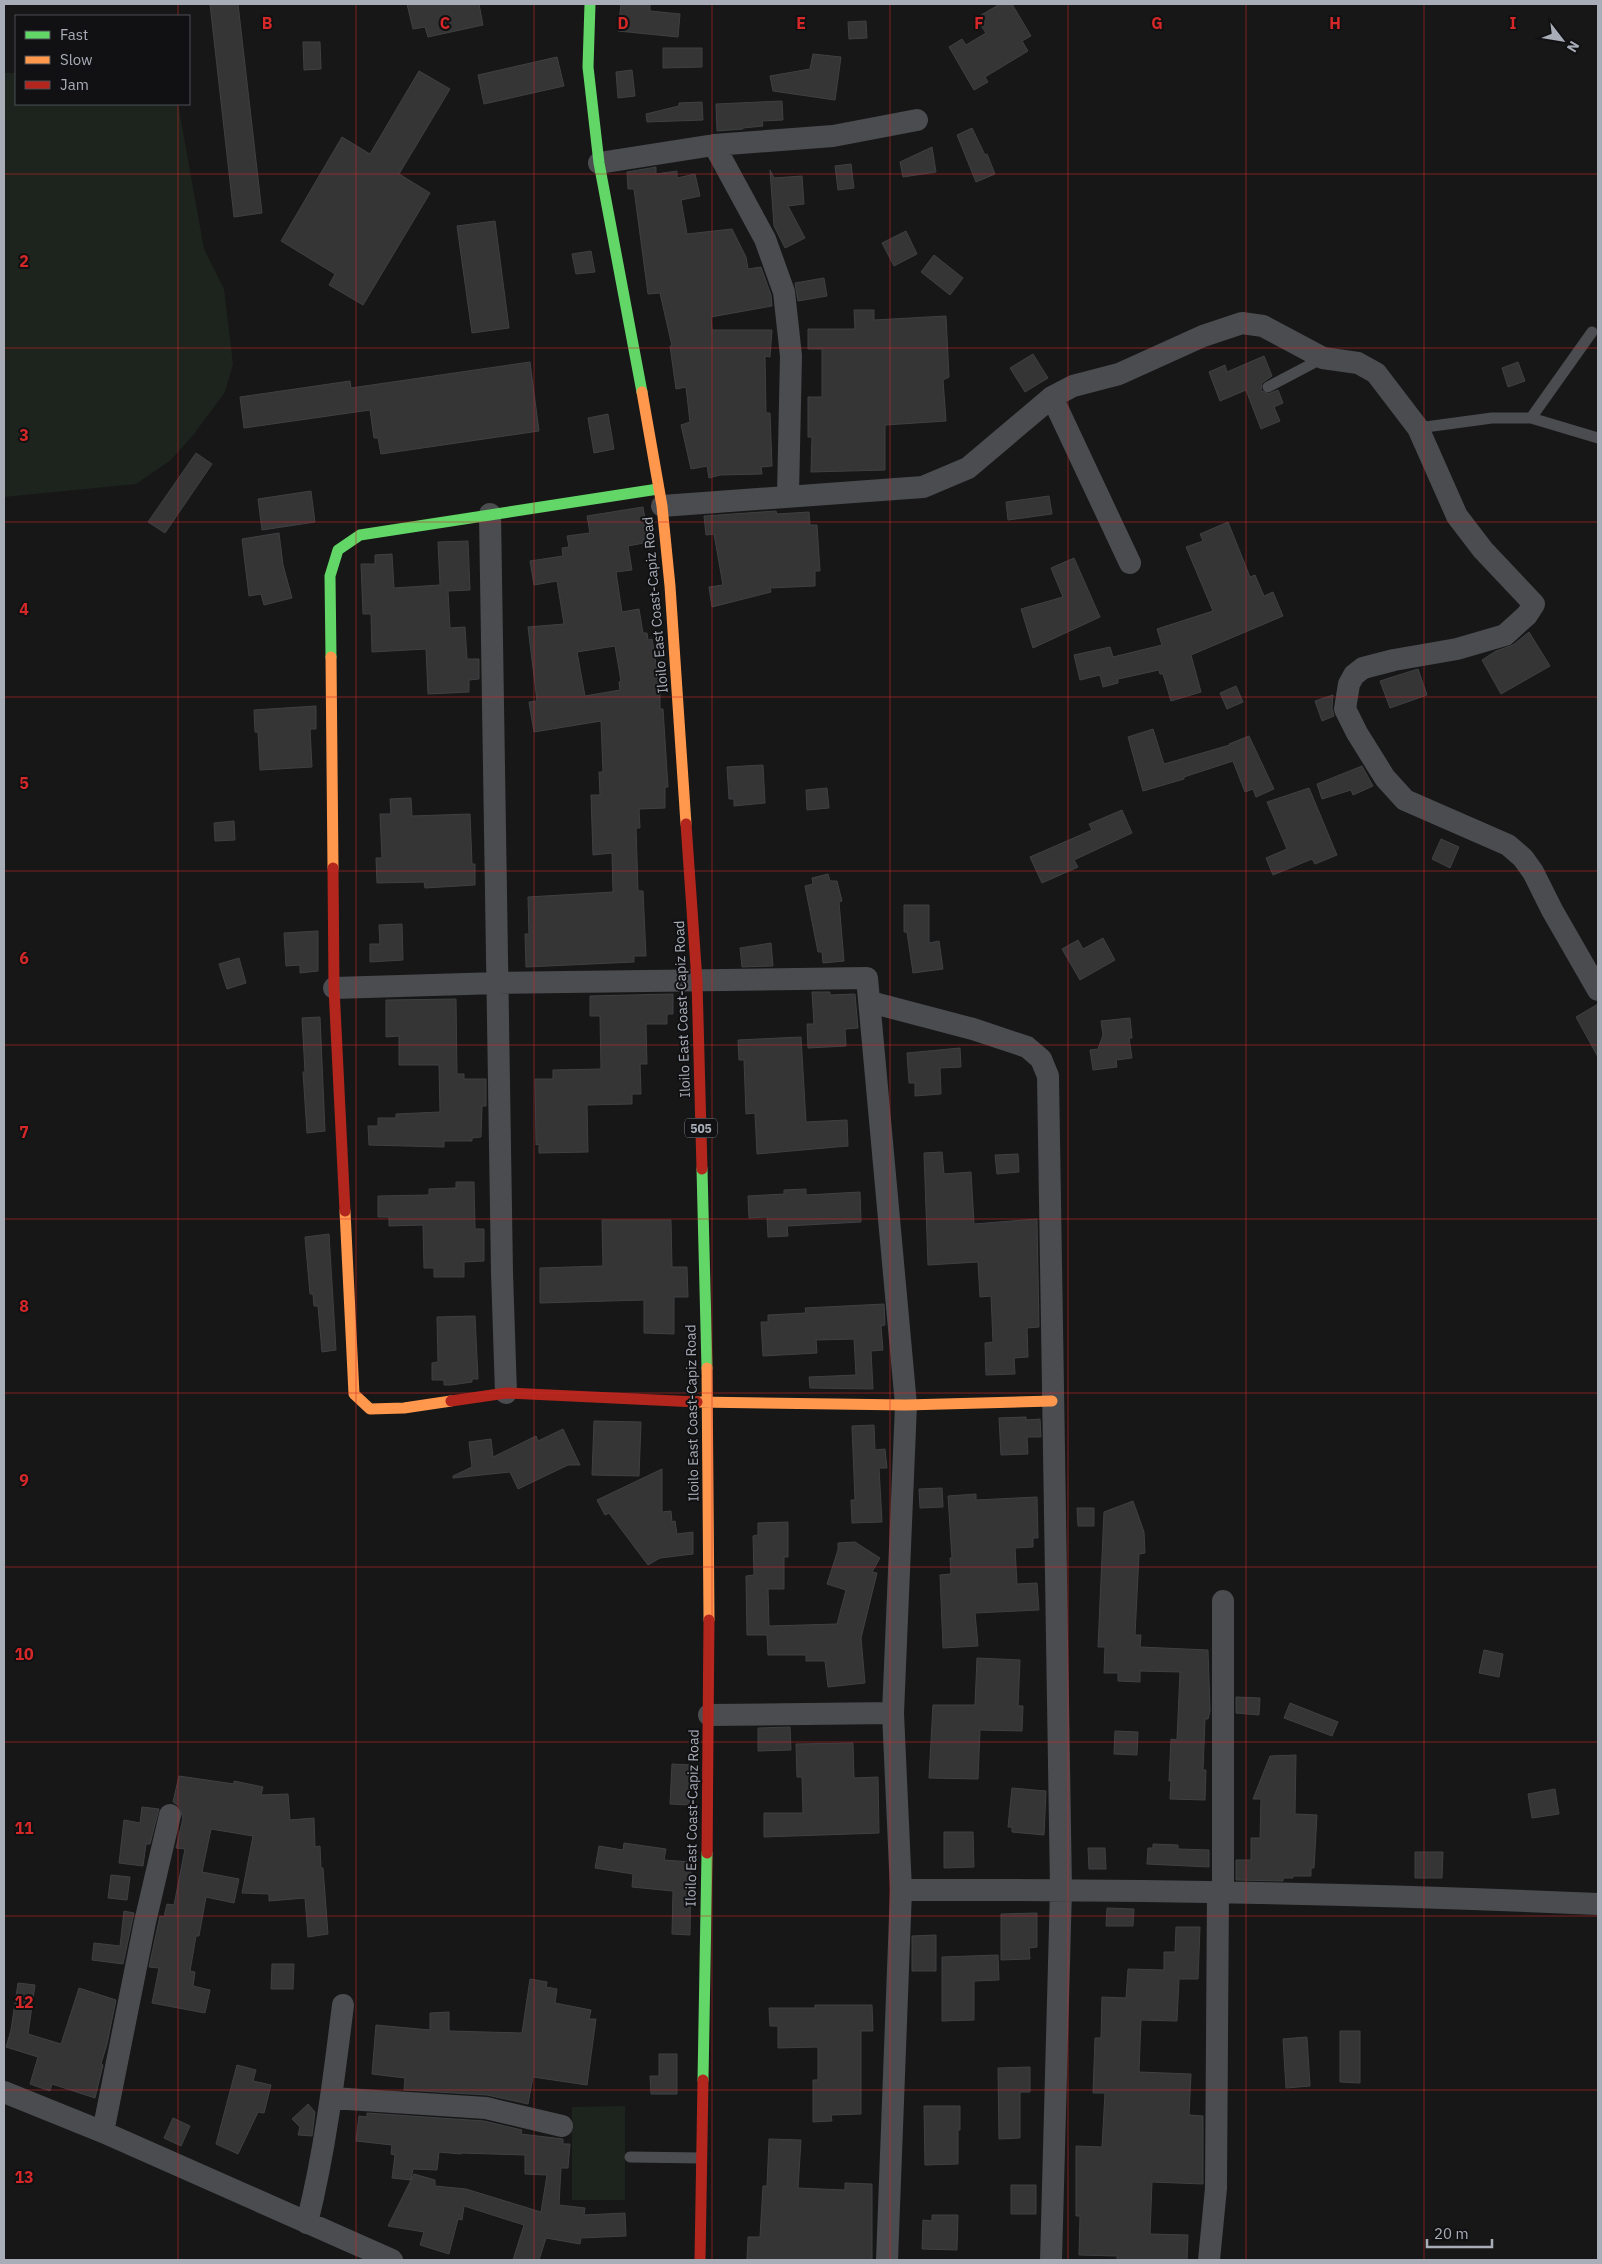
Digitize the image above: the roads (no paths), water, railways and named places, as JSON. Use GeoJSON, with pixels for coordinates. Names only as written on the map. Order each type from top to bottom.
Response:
{"type":"FeatureCollection","features":[{"type":"Feature","properties":{"kind":"main road","name":"Iloilo East Coast-Capiz Road"},"geometry":{"type":"LineString","coordinates":[[590,4],[588,66],[599,163],[630,321],[660,497],[670,596],[698,981],[708,1403],[709,1715],[700,2260]]}},
{"type":"Feature","properties":{"kind":"main road"},"geometry":{"type":"LineString","coordinates":[[660,497],[490,514],[360,535],[338,550],[330,576],[334,988],[354,1394],[363,1404],[370,1408],[404,1408],[506,1393],[708,1403],[906,1405],[1052,1401]]}},
{"type":"Feature","properties":{"kind":"street"},"geometry":{"type":"LineString","coordinates":[[599,163],[714,145],[833,136],[917,120]]}},
{"type":"Feature","properties":{"kind":"street"},"geometry":{"type":"LineString","coordinates":[[714,145],[765,239],[784,292],[791,356],[788,495]]}},
{"type":"Feature","properties":{"kind":"street"},"geometry":{"type":"LineString","coordinates":[[660,497],[788,495],[923,487],[968,468],[1052,397],[1073,386],[1119,374],[1203,336],[1242,323],[1263,326],[1324,358],[1358,363],[1376,373],[1418,428],[1458,516],[1483,550],[1534,604],[1527,615],[1505,634],[1457,649],[1394,660],[1363,668],[1354,674],[1349,684],[1345,709],[1356,733],[1384,778],[1405,800],[1508,845],[1523,858],[1533,872],[1552,910],[1598,990]]}},
{"type":"Feature","properties":{"kind":"street"},"geometry":{"type":"LineString","coordinates":[[1052,397],[1130,563]]}},
{"type":"Feature","properties":{"kind":"street"},"geometry":{"type":"LineString","coordinates":[[490,514],[506,1393]]}},
{"type":"Feature","properties":{"kind":"street"},"geometry":{"type":"LineString","coordinates":[[334,988],[498,983],[867,978],[906,1405],[893,1714],[901,1890],[886,2260]]}},
{"type":"Feature","properties":{"kind":"street"},"geometry":{"type":"LineString","coordinates":[[870,1002],[973,1029],[1027,1047],[1041,1060],[1048,1076],[1061,1889],[1051,2260]]}},
{"type":"Feature","properties":{"kind":"street"},"geometry":{"type":"LineString","coordinates":[[1209,2260],[1216,2188],[1223,1601]]}},
{"type":"Feature","properties":{"kind":"street"},"geometry":{"type":"LineString","coordinates":[[709,1715],[893,1714]]}},
{"type":"Feature","properties":{"kind":"street"},"geometry":{"type":"LineString","coordinates":[[104,2132],[145,1922],[170,1815]]}},
{"type":"Feature","properties":{"kind":"street"},"geometry":{"type":"LineString","coordinates":[[901,1890],[1061,1889],[1390,1895],[1598,1904]]}},
{"type":"Feature","properties":{"kind":"street"},"geometry":{"type":"LineString","coordinates":[[306,2223],[319,2173],[332,2098],[344,2005]]}},
{"type":"Feature","properties":{"kind":"street"},"geometry":{"type":"LineString","coordinates":[[4,2092],[104,2132],[392,2260]]}},
{"type":"Feature","properties":{"kind":"street"},"geometry":{"type":"LineString","coordinates":[[332,2098],[486,2108],[562,2126]]}},
{"type":"Feature","properties":{"kind":"lane"},"geometry":{"type":"LineString","coordinates":[[1531,418],[1592,332]]}},
{"type":"Feature","properties":{"kind":"lane"},"geometry":{"type":"LineString","coordinates":[[1268,387],[1324,358]]}},
{"type":"Feature","properties":{"kind":"lane"},"geometry":{"type":"LineString","coordinates":[[1418,428],[1492,418],[1531,418],[1598,438]]}},
{"type":"Feature","properties":{"kind":"lane"},"geometry":{"type":"LineString","coordinates":[[630,2158],[701,2158]]}}]}
